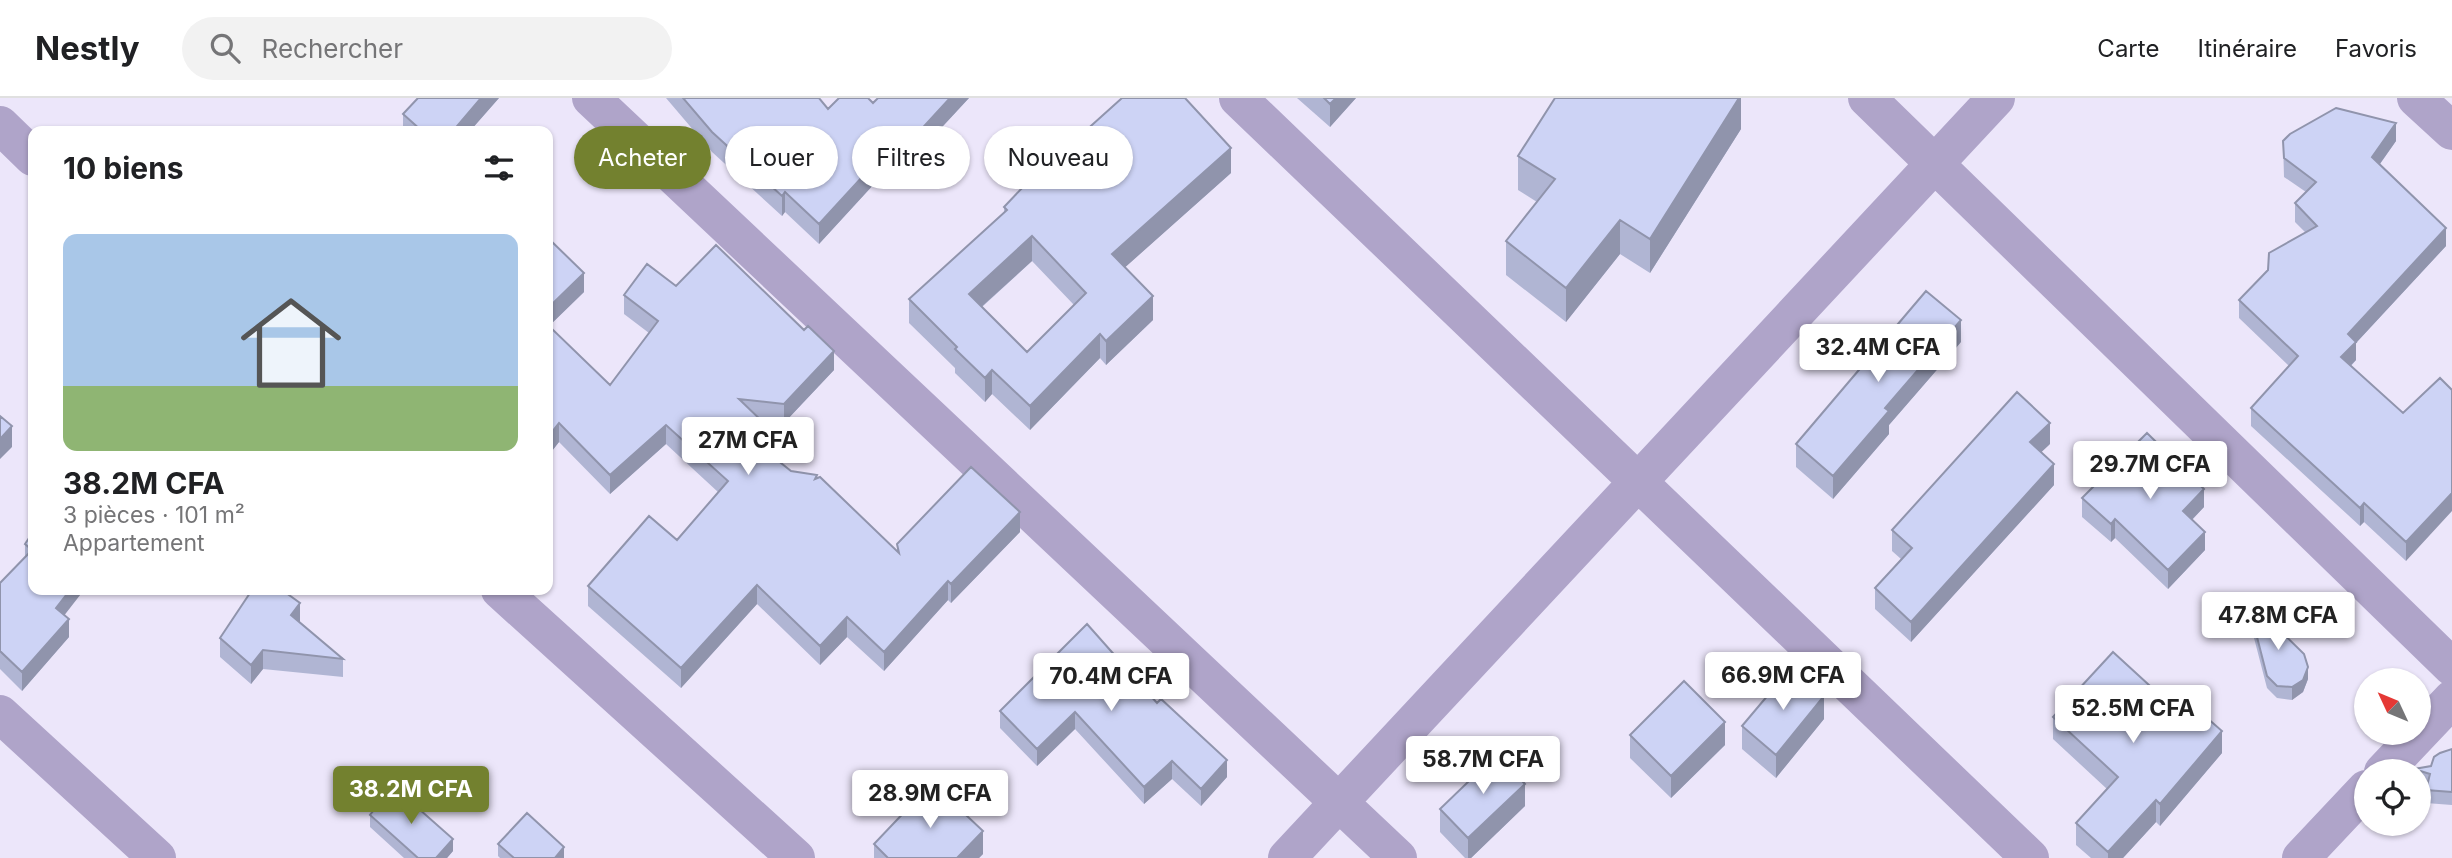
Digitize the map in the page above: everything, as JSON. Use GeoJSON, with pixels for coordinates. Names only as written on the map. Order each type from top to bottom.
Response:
{"type":"FeatureCollection","features":[{"type":"Feature","properties":{"kind":"street"},"geometry":{"type":"LineString","coordinates":[[591,98],[1398,858]]}},
{"type":"Feature","properties":{"kind":"street"},"geometry":{"type":"LineString","coordinates":[[1238,98],[2030,858]]}},
{"type":"Feature","properties":{"kind":"street"},"geometry":{"type":"LineString","coordinates":[[1867,98],[2452,667]]}},
{"type":"Feature","properties":{"kind":"street"},"geometry":{"type":"LineString","coordinates":[[1287,858],[1996,98]]}},
{"type":"Feature","properties":{"kind":"street"},"geometry":{"type":"LineString","coordinates":[[2416,98],[2452,131]]}},
{"type":"Feature","properties":{"kind":"street"},"geometry":{"type":"LineString","coordinates":[[0,125],[28,152]]}},
{"type":"Feature","properties":{"kind":"street"},"geometry":{"type":"LineString","coordinates":[[506,595],[796,858]]}},
{"type":"Feature","properties":{"kind":"street"},"geometry":{"type":"LineString","coordinates":[[2395,759],[2452,699]]}},
{"type":"Feature","properties":{"kind":"street"},"geometry":{"type":"LineString","coordinates":[[0,714],[157,858]]}},
{"type":"Feature","properties":{"kind":"street"},"geometry":{"type":"LineString","coordinates":[[2301,858],[2354,802]]}},
{"type":"Feature","properties":{"kind":"building"},"geometry":{"type":"Polygon","coordinates":[[[418,98],[481,98],[457,126],[416,126],[403,114],[418,98]]]}},
{"type":"Feature","properties":{"kind":"building"},"geometry":{"type":"Polygon","coordinates":[[[683,98],[819,98],[828,109],[839,98],[868,98],[873,103],[878,98],[950,98],[924,126],[852,126],[852,188],[819,224],[785,192],[782,196],[774,189],[838,189],[838,126],[725,126],[725,144],[711,131],[711,126],[707,126],[683,98]]]}},
{"type":"Feature","properties":{"kind":"building"},"geometry":{"type":"Polygon","coordinates":[[[1122,98],[1185,98],[1231,148],[1112,254],[1153,296],[1106,341],[1100,334],[1030,406],[992,370],[985,378],[909,299],[1007,210],[1004,207],[1021,189],[1133,189],[1133,126],[1091,126],[1122,98]],[[1032,236],[969,294],[1027,352],[1086,293],[1032,236]]]}},
{"type":"Feature","properties":{"kind":"building"},"geometry":{"type":"Polygon","coordinates":[[[1324,98],[1336,98],[1330,104],[1324,98]]]}},
{"type":"Feature","properties":{"kind":"building"},"geometry":{"type":"Polygon","coordinates":[[[1555,98],[1739,98],[1650,239],[1620,220],[1566,288],[1506,241],[1555,179],[1518,156],[1555,98]]]}},
{"type":"Feature","properties":{"kind":"building"},"geometry":{"type":"Polygon","coordinates":[[[2336,108],[2396,123],[2372,157],[2446,228],[2348,334],[2356,342],[2341,357],[2403,413],[2440,378],[2452,390],[2452,493],[2406,542],[2364,503],[2360,508],[2251,408],[2298,356],[2239,300],[2268,270],[2269,253],[2317,226],[2295,203],[2316,182],[2284,158],[2283,141],[2290,134],[2336,108]]]}},
{"type":"Feature","properties":{"kind":"building"},"geometry":{"type":"Polygon","coordinates":[[[553,243],[584,273],[553,303],[553,243]]]}},
{"type":"Feature","properties":{"kind":"building"},"geometry":{"type":"Polygon","coordinates":[[[716,245],[804,330],[808,326],[834,351],[784,404],[739,399],[765,424],[751,439],[791,471],[817,475],[815,479],[820,477],[899,553],[897,544],[971,467],[1020,512],[951,584],[948,581],[884,652],[847,617],[820,646],[757,585],[681,668],[588,586],[649,516],[677,540],[728,481],[666,425],[610,475],[559,423],[553,431],[553,330],[610,385],[658,321],[624,295],[647,264],[676,286],[716,245]]]}},
{"type":"Feature","properties":{"kind":"building"},"geometry":{"type":"Polygon","coordinates":[[[1926,291],[1961,320],[1885,408],[1889,411],[1833,476],[1796,444],[1926,291]]]}},
{"type":"Feature","properties":{"kind":"building"},"geometry":{"type":"Polygon","coordinates":[[[2017,392],[2050,423],[2030,442],[2054,464],[1911,622],[1875,588],[1912,548],[1892,530],[2017,392]]]}},
{"type":"Feature","properties":{"kind":"building"},"geometry":{"type":"Polygon","coordinates":[[[0,416],[12,426],[0,439],[0,416]]]}},
{"type":"Feature","properties":{"kind":"building"},"geometry":{"type":"Polygon","coordinates":[[[2147,433],[2204,489],[2183,511],[2205,532],[2168,570],[2115,519],[2111,524],[2082,498],[2147,433]]]}},
{"type":"Feature","properties":{"kind":"building"},"geometry":{"type":"Polygon","coordinates":[[[28,554],[28,595],[66,595],[56,608],[69,619],[22,672],[0,651],[0,583],[28,554]]]}},
{"type":"Feature","properties":{"kind":"building"},"geometry":{"type":"Polygon","coordinates":[[[249,595],[289,595],[300,603],[291,615],[343,659],[263,650],[251,665],[220,638],[249,595]]]}},
{"type":"Feature","properties":{"kind":"building"},"geometry":{"type":"Polygon","coordinates":[[[2247,598],[2304,654],[2308,667],[2303,680],[2292,687],[2277,686],[2267,676],[2247,598]]]}},
{"type":"Feature","properties":{"kind":"building"},"geometry":{"type":"Polygon","coordinates":[[[1087,624],[1157,703],[1161,699],[1227,760],[1201,789],[1172,761],[1144,787],[1075,712],[1037,749],[1000,711],[1087,624]]]}},
{"type":"Feature","properties":{"kind":"building"},"geometry":{"type":"Polygon","coordinates":[[[2113,652],[2173,707],[2182,696],[2222,731],[2160,804],[2156,800],[2108,852],[2076,823],[2118,777],[2053,717],[2113,652]]]}},
{"type":"Feature","properties":{"kind":"building"},"geometry":{"type":"Polygon","coordinates":[[[1790,669],[1824,696],[1776,755],[1742,726],[1790,669]]]}},
{"type":"Feature","properties":{"kind":"building"},"geometry":{"type":"Polygon","coordinates":[[[1684,681],[1725,722],[1671,776],[1630,735],[1684,681]]]}},
{"type":"Feature","properties":{"kind":"building"},"geometry":{"type":"Polygon","coordinates":[[[2452,749],[2452,792],[2431,790],[2431,766],[2434,757],[2452,749]]]}},
{"type":"Feature","properties":{"kind":"building"},"geometry":{"type":"Polygon","coordinates":[[[1497,754],[1525,784],[1468,838],[1440,809],[1497,754]]]}},
{"type":"Feature","properties":{"kind":"building"},"geometry":{"type":"Polygon","coordinates":[[[932,783],[983,831],[957,858],[888,858],[874,844],[932,783]]]}},
{"type":"Feature","properties":{"kind":"building"},"geometry":{"type":"Polygon","coordinates":[[[393,786],[453,839],[436,858],[418,858],[370,815],[393,786]]]}},
{"type":"Feature","properties":{"kind":"building"},"geometry":{"type":"Polygon","coordinates":[[[527,813],[564,847],[555,858],[514,858],[498,844],[527,813]]]}}]}
